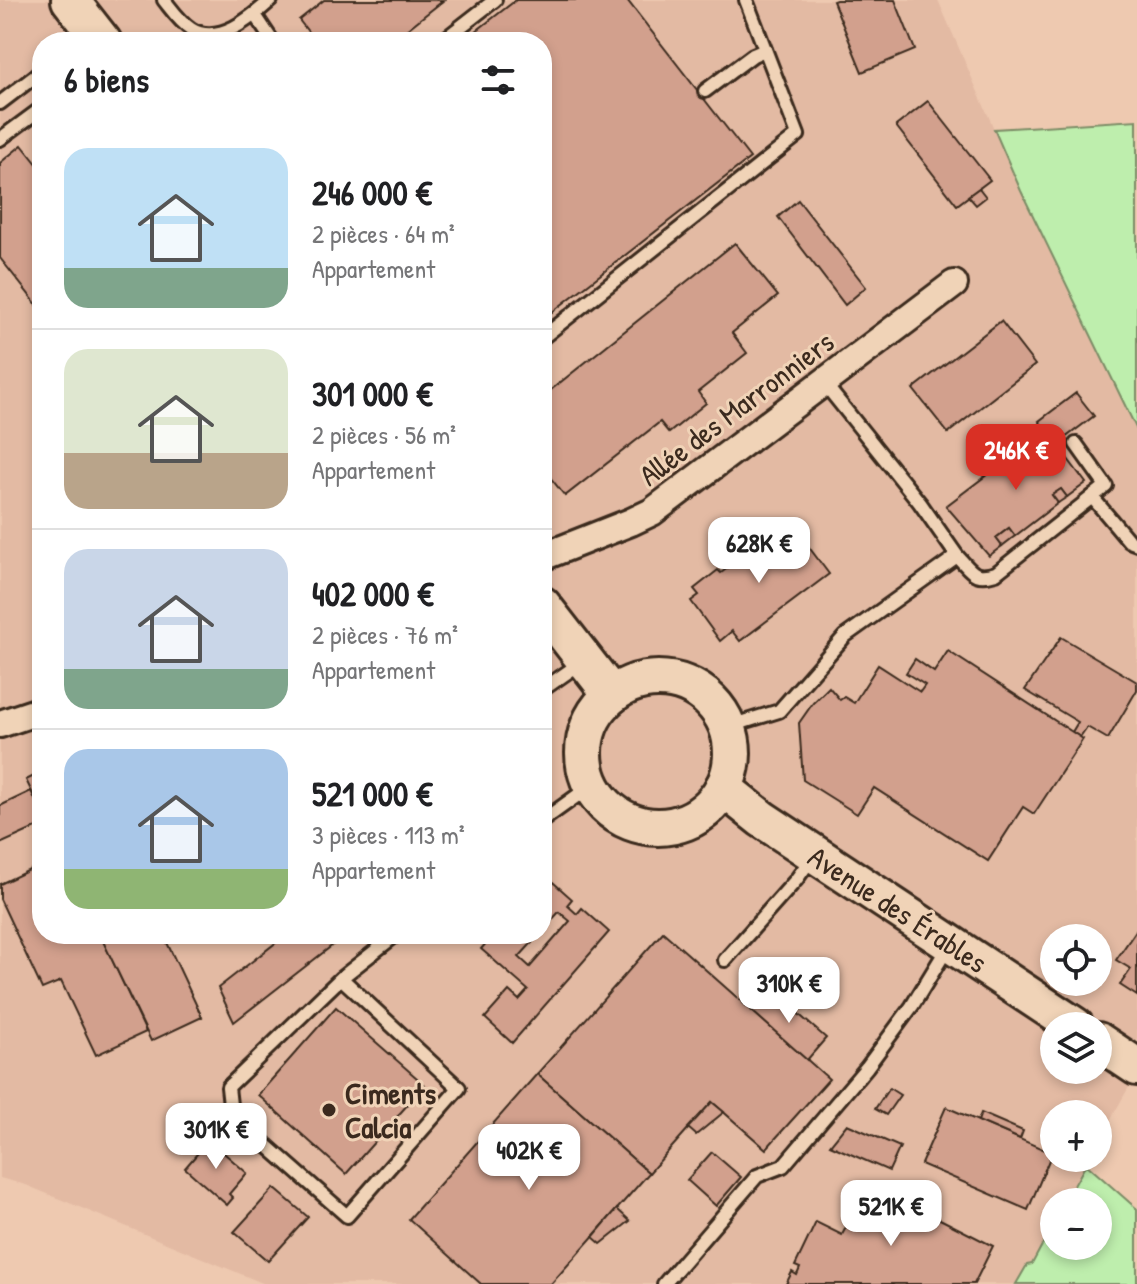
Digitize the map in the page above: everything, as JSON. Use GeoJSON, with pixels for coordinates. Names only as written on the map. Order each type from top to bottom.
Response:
{"type":"FeatureCollection","features":[{"type":"Feature","properties":{"kind":"street"},"geometry":{"type":"LineString","coordinates":[[70,0],[92,32]]}},
{"type":"Feature","properties":{"kind":"street","name":"Allée des Marronniers"},"geometry":{"type":"LineString","coordinates":[[552,553],[652,512],[954,284]]}},
{"type":"Feature","properties":{"kind":"street"},"geometry":{"type":"LineString","coordinates":[[552,618],[612,695]]}},
{"type":"Feature","properties":{"kind":"street"},"geometry":{"type":"LineString","coordinates":[[647,680],[675,681],[689,686],[714,705],[727,727],[732,749],[729,774],[723,788],[700,814],[674,825],[658,827],[620,817],[607,807],[592,785],[586,769],[584,754],[591,722],[612,695],[629,685],[647,680]]}},
{"type":"Feature","properties":{"kind":"street"},"geometry":{"type":"LineString","coordinates":[[0,724],[32,713]]}},
{"type":"Feature","properties":{"kind":"street","name":"Avenue des Érables"},"geometry":{"type":"LineString","coordinates":[[723,788],[762,819],[1054,1012]]}},
{"type":"Feature","properties":{"kind":"street"},"geometry":{"type":"LineString","coordinates":[[1112,1050],[1137,1067]]}},
{"type":"Feature","properties":{"kind":"lane"},"geometry":{"type":"LineString","coordinates":[[164,0],[182,22],[197,32]]}},
{"type":"Feature","properties":{"kind":"lane"},"geometry":{"type":"LineString","coordinates":[[222,32],[255,15],[271,0]]}},
{"type":"Feature","properties":{"kind":"lane"},"geometry":{"type":"LineString","coordinates":[[454,32],[495,0]]}},
{"type":"Feature","properties":{"kind":"lane"},"geometry":{"type":"LineString","coordinates":[[552,330],[798,135],[746,0]]}},
{"type":"Feature","properties":{"kind":"lane"},"geometry":{"type":"LineString","coordinates":[[255,15],[266,32]]}},
{"type":"Feature","properties":{"kind":"lane"},"geometry":{"type":"LineString","coordinates":[[705,91],[753,55],[765,50]]}},
{"type":"Feature","properties":{"kind":"lane"},"geometry":{"type":"LineString","coordinates":[[0,103],[32,79]]}},
{"type":"Feature","properties":{"kind":"lane"},"geometry":{"type":"LineString","coordinates":[[0,139],[32,115]]}},
{"type":"Feature","properties":{"kind":"lane"},"geometry":{"type":"LineString","coordinates":[[824,383],[920,503],[957,556],[976,575],[984,577],[996,573],[1106,486],[1076,444]]}},
{"type":"Feature","properties":{"kind":"lane"},"geometry":{"type":"LineString","coordinates":[[1092,497],[1129,541],[1137,544]]}},
{"type":"Feature","properties":{"kind":"lane"},"geometry":{"type":"LineString","coordinates":[[727,727],[779,711],[845,636],[957,556]]}},
{"type":"Feature","properties":{"kind":"lane"},"geometry":{"type":"LineString","coordinates":[[552,683],[585,660]]}},
{"type":"Feature","properties":{"kind":"lane"},"geometry":{"type":"LineString","coordinates":[[552,814],[592,785]]}},
{"type":"Feature","properties":{"kind":"lane"},"geometry":{"type":"LineString","coordinates":[[725,960],[796,880],[814,854]]}},
{"type":"Feature","properties":{"kind":"lane"},"geometry":{"type":"LineString","coordinates":[[664,1284],[757,1176],[783,1166],[867,1067],[912,1006],[950,943]]}},
{"type":"Feature","properties":{"kind":"lane"},"geometry":{"type":"LineString","coordinates":[[341,978],[459,1088],[347,1216],[231,1114],[228,1087],[341,978],[384,944]]}},
{"type":"Feature","properties":{"kind":"shaded area"},"geometry":{"type":"Polygon","coordinates":[[[0,0],[938,0],[1021,191],[1137,430],[1137,1089],[1130,1085],[1112,1117],[1112,1100],[1040,1100],[1040,1172],[1081,1172],[1073,1188],[1040,1188],[1040,1249],[1016,1284],[265,1284],[26,1185],[0,1178],[0,0]]]}},
{"type":"Feature","properties":{"kind":"green space"},"geometry":{"type":"Polygon","coordinates":[[[1137,120],[1137,430],[994,129],[1137,120]]]}},
{"type":"Feature","properties":{"kind":"green space"},"geometry":{"type":"Polygon","coordinates":[[[1082,1172],[1095,1172],[1137,1209],[1137,1284],[1016,1284],[1040,1249],[1040,1260],[1112,1260],[1112,1188],[1073,1188],[1082,1172]]]}},
{"type":"Feature","properties":{"kind":"building"},"geometry":{"type":"Polygon","coordinates":[[[324,0],[444,0],[404,32],[308,32],[299,20],[324,0]]]}},
{"type":"Feature","properties":{"kind":"building"},"geometry":{"type":"Polygon","coordinates":[[[516,0],[627,0],[750,158],[552,312],[552,32],[475,32],[516,0]]]}},
{"type":"Feature","properties":{"kind":"building"},"geometry":{"type":"Polygon","coordinates":[[[895,0],[915,50],[862,72],[833,1],[895,0]]]}},
{"type":"Feature","properties":{"kind":"building"},"geometry":{"type":"Polygon","coordinates":[[[928,101],[990,180],[957,205],[896,126],[928,101]]]}},
{"type":"Feature","properties":{"kind":"building"},"geometry":{"type":"Polygon","coordinates":[[[22,145],[32,158],[32,298],[0,258],[0,163],[22,145]]]}},
{"type":"Feature","properties":{"kind":"building"},"geometry":{"type":"Polygon","coordinates":[[[979,188],[986,197],[976,205],[968,196],[979,188]]]}},
{"type":"Feature","properties":{"kind":"building"},"geometry":{"type":"Polygon","coordinates":[[[798,200],[866,287],[845,305],[778,217],[798,200]]]}},
{"type":"Feature","properties":{"kind":"building"},"geometry":{"type":"Polygon","coordinates":[[[735,243],[778,296],[732,333],[747,353],[698,392],[706,403],[669,433],[660,422],[565,496],[552,480],[552,389],[735,243]]]}},
{"type":"Feature","properties":{"kind":"building"},"geometry":{"type":"Polygon","coordinates":[[[1001,321],[1035,365],[948,433],[913,389],[1001,321]]]}},
{"type":"Feature","properties":{"kind":"building"},"geometry":{"type":"Polygon","coordinates":[[[1076,393],[1094,416],[1057,444],[1039,421],[1076,393]]]}},
{"type":"Feature","properties":{"kind":"building"},"geometry":{"type":"Polygon","coordinates":[[[1046,430],[1086,483],[1067,497],[1061,489],[1052,495],[1058,503],[1015,536],[1009,528],[996,538],[1002,546],[989,556],[946,506],[1046,430]]]}},
{"type":"Feature","properties":{"kind":"building"},"geometry":{"type":"Polygon","coordinates":[[[1061,489],[1067,497],[1058,503],[1052,495],[1061,489]]]}},
{"type":"Feature","properties":{"kind":"building"},"geometry":{"type":"Polygon","coordinates":[[[790,522],[829,574],[740,641],[732,631],[720,641],[691,601],[699,595],[694,589],[790,522]]]}},
{"type":"Feature","properties":{"kind":"building"},"geometry":{"type":"Polygon","coordinates":[[[1009,528],[1015,536],[1002,546],[996,538],[1009,528]]]}},
{"type":"Feature","properties":{"kind":"building"},"geometry":{"type":"Polygon","coordinates":[[[1061,637],[1137,682],[1137,690],[1108,739],[1087,727],[1080,737],[1072,732],[1078,722],[1025,690],[1061,637]]]}},
{"type":"Feature","properties":{"kind":"building"},"geometry":{"type":"Polygon","coordinates":[[[948,651],[1083,739],[1034,814],[1023,807],[988,861],[874,788],[857,814],[803,780],[799,723],[829,687],[840,700],[844,697],[854,703],[878,665],[920,692],[925,685],[906,673],[915,659],[934,672],[948,651]]]}},
{"type":"Feature","properties":{"kind":"building"},"geometry":{"type":"Polygon","coordinates":[[[32,777],[32,792],[26,780],[32,777]]]}},
{"type":"Feature","properties":{"kind":"building"},"geometry":{"type":"Polygon","coordinates":[[[31,791],[32,830],[0,844],[0,806],[31,791]]]}},
{"type":"Feature","properties":{"kind":"building"},"geometry":{"type":"Polygon","coordinates":[[[32,869],[32,944],[105,944],[146,1032],[96,1055],[61,981],[42,989],[0,899],[0,884],[32,869]]]}},
{"type":"Feature","properties":{"kind":"building"},"geometry":{"type":"Polygon","coordinates":[[[552,881],[572,899],[567,905],[577,914],[582,908],[609,932],[512,1043],[485,1018],[509,991],[519,1000],[528,990],[481,949],[485,944],[531,944],[519,957],[530,967],[570,921],[559,912],[552,920],[552,881]]]}},
{"type":"Feature","properties":{"kind":"building"},"geometry":{"type":"Polygon","coordinates":[[[1137,929],[1137,996],[1120,985],[1131,969],[1116,960],[1137,929]]]}},
{"type":"Feature","properties":{"kind":"building"},"geometry":{"type":"Polygon","coordinates":[[[663,932],[829,1079],[766,1149],[712,1102],[649,1173],[537,1074],[663,932]]]}},
{"type":"Feature","properties":{"kind":"building"},"geometry":{"type":"Polygon","coordinates":[[[104,944],[168,944],[202,1017],[151,1041],[104,944]]]}},
{"type":"Feature","properties":{"kind":"building"},"geometry":{"type":"Polygon","coordinates":[[[274,944],[334,944],[234,1022],[218,988],[274,944]]]}},
{"type":"Feature","properties":{"kind":"building"},"geometry":{"type":"Polygon","coordinates":[[[771,990],[826,1038],[807,1060],[752,1011],[771,990]]]}},
{"type":"Feature","properties":{"kind":"building"},"geometry":{"type":"Polygon","coordinates":[[[336,1007],[425,1085],[346,1174],[258,1095],[336,1007]]]}},
{"type":"Feature","properties":{"kind":"building"},"geometry":{"type":"Polygon","coordinates":[[[537,1074],[649,1173],[551,1284],[481,1284],[409,1219],[537,1074]]]}},
{"type":"Feature","properties":{"kind":"building"},"geometry":{"type":"Polygon","coordinates":[[[889,1088],[900,1095],[886,1115],[875,1109],[889,1088]]]}},
{"type":"Feature","properties":{"kind":"building"},"geometry":{"type":"Polygon","coordinates":[[[712,1102],[724,1112],[696,1135],[688,1128],[712,1102]]]}},
{"type":"Feature","properties":{"kind":"building"},"geometry":{"type":"Polygon","coordinates":[[[946,1107],[1040,1148],[1040,1172],[1044,1172],[1028,1210],[921,1164],[946,1107]]]}},
{"type":"Feature","properties":{"kind":"building"},"geometry":{"type":"Polygon","coordinates":[[[981,1113],[1023,1131],[1020,1139],[978,1121],[981,1113]]]}},
{"type":"Feature","properties":{"kind":"building"},"geometry":{"type":"Polygon","coordinates":[[[847,1124],[900,1147],[889,1171],[830,1145],[847,1124]]]}},
{"type":"Feature","properties":{"kind":"building"},"geometry":{"type":"Polygon","coordinates":[[[209,1140],[247,1173],[229,1194],[233,1198],[227,1205],[185,1168],[209,1140]]]}},
{"type":"Feature","properties":{"kind":"building"},"geometry":{"type":"Polygon","coordinates":[[[712,1152],[741,1177],[716,1206],[687,1180],[712,1152]]]}},
{"type":"Feature","properties":{"kind":"building"},"geometry":{"type":"Polygon","coordinates":[[[869,1183],[993,1246],[974,1284],[786,1284],[792,1272],[797,1275],[800,1268],[795,1266],[816,1222],[842,1235],[869,1183]]]}},
{"type":"Feature","properties":{"kind":"building"},"geometry":{"type":"Polygon","coordinates":[[[274,1188],[308,1217],[268,1261],[234,1232],[274,1188]]]}},
{"type":"Feature","properties":{"kind":"building"},"geometry":{"type":"Polygon","coordinates":[[[617,1209],[630,1221],[601,1244],[593,1237],[617,1209]]]}},
{"type":"Feature","properties":{"kind":"place","name":"Ciments Calcia"},"geometry":{"type":"Point","coordinates":[329,1110]}}]}
